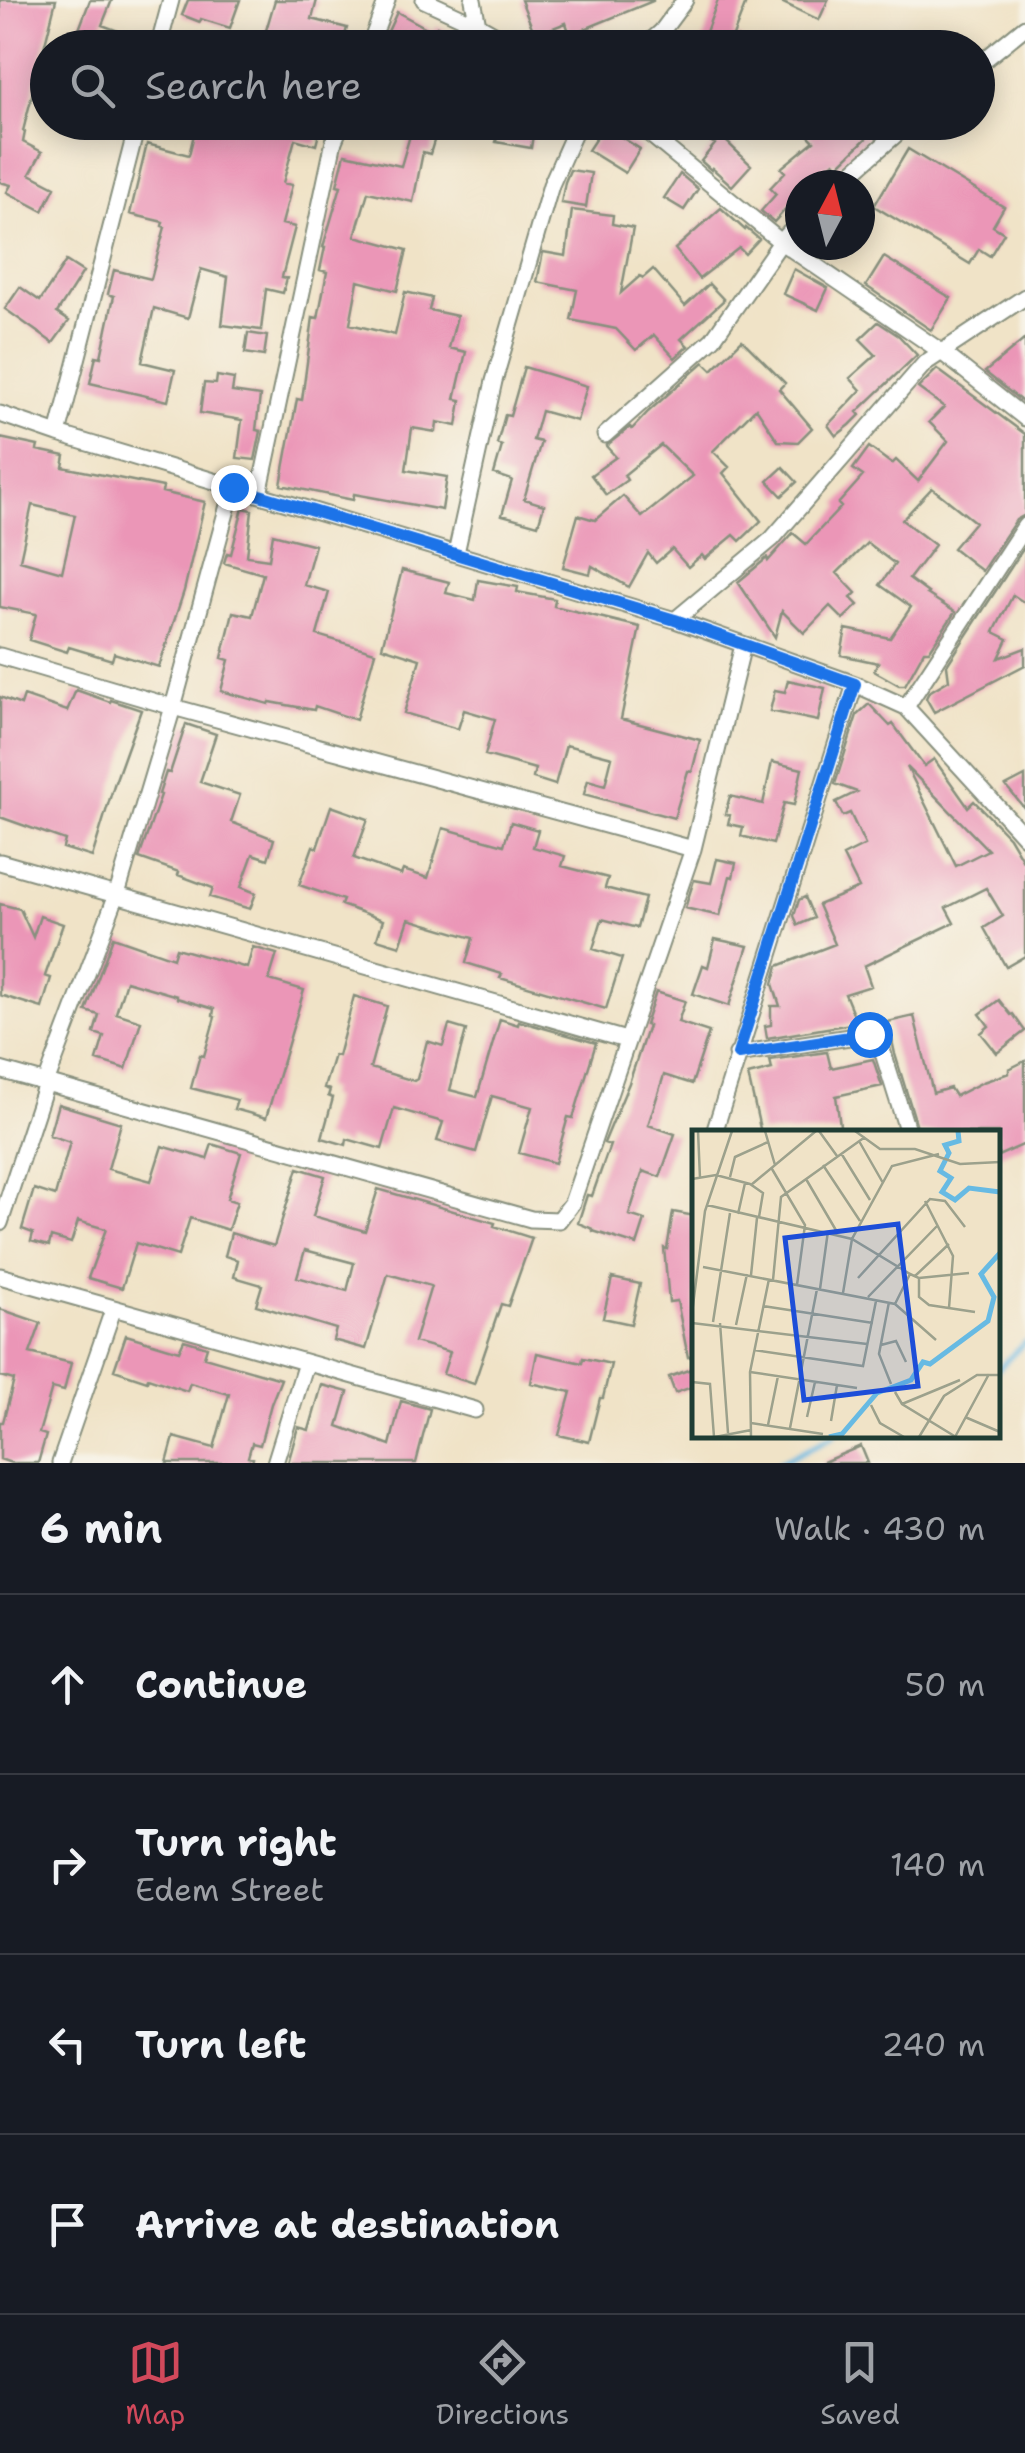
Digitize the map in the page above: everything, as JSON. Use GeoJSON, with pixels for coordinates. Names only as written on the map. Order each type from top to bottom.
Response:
{"type":"FeatureCollection","features":[{"type":"Feature","properties":{"kind":"street"},"geometry":{"type":"LineString","coordinates":[[163,30],[171,0]]}},
{"type":"Feature","properties":{"kind":"street"},"geometry":{"type":"LineString","coordinates":[[376,30],[387,0]]}},
{"type":"Feature","properties":{"kind":"street"},"geometry":{"type":"LineString","coordinates":[[424,0],[487,30]]}},
{"type":"Feature","properties":{"kind":"street"},"geometry":{"type":"LineString","coordinates":[[472,0],[478,25]]}},
{"type":"Feature","properties":{"kind":"street"},"geometry":{"type":"LineString","coordinates":[[663,30],[686,0]]}},
{"type":"Feature","properties":{"kind":"street"},"geometry":{"type":"LineString","coordinates":[[995,52],[1025,28]]}},
{"type":"Feature","properties":{"kind":"street"},"geometry":{"type":"LineString","coordinates":[[58,434],[133,140]]}},
{"type":"Feature","properties":{"kind":"street"},"geometry":{"type":"LineString","coordinates":[[259,494],[335,140]]}},
{"type":"Feature","properties":{"kind":"street"},"geometry":{"type":"LineString","coordinates":[[456,553],[500,363],[551,185],[571,140]]}},
{"type":"Feature","properties":{"kind":"street"},"geometry":{"type":"LineString","coordinates":[[657,140],[781,242],[943,353],[1025,418]]}},
{"type":"Feature","properties":{"kind":"street"},"geometry":{"type":"LineString","coordinates":[[855,170],[889,140]]}},
{"type":"Feature","properties":{"kind":"street"},"geometry":{"type":"LineString","coordinates":[[605,436],[712,339],[785,238]]}},
{"type":"Feature","properties":{"kind":"street"},"geometry":{"type":"LineString","coordinates":[[675,620],[772,539],[925,363],[1025,297]]}},
{"type":"Feature","properties":{"kind":"street"},"geometry":{"type":"LineString","coordinates":[[0,414],[675,620],[855,684],[906,706],[1025,838]]}},
{"type":"Feature","properties":{"kind":"street"},"geometry":{"type":"LineString","coordinates":[[0,1222],[46,1083],[117,894],[233,487]]}},
{"type":"Feature","properties":{"kind":"street"},"geometry":{"type":"LineString","coordinates":[[906,706],[1025,526]]}},
{"type":"Feature","properties":{"kind":"street"},"geometry":{"type":"LineString","coordinates":[[0,1070],[532,1220],[560,1220],[572,1203],[693,849],[743,645]]}},
{"type":"Feature","properties":{"kind":"street"},"geometry":{"type":"LineString","coordinates":[[0,656],[693,849]]}},
{"type":"Feature","properties":{"kind":"street"},"geometry":{"type":"LineString","coordinates":[[715,1130],[855,684]]}},
{"type":"Feature","properties":{"kind":"street"},"geometry":{"type":"LineString","coordinates":[[0,862],[626,1040]]}},
{"type":"Feature","properties":{"kind":"street"},"geometry":{"type":"LineString","coordinates":[[738,1054],[869,1034],[878,1037],[907,1130]]}},
{"type":"Feature","properties":{"kind":"street"},"geometry":{"type":"LineString","coordinates":[[0,1276],[475,1410]]}},
{"type":"Feature","properties":{"kind":"street"},"geometry":{"type":"LineString","coordinates":[[60,1463],[114,1310]]}},
{"type":"Feature","properties":{"kind":"street"},"geometry":{"type":"LineString","coordinates":[[275,1463],[306,1364]]}},
{"type":"Feature","properties":{"kind":"building"},"geometry":{"type":"Polygon","coordinates":[[[0,0],[56,0],[48,30],[30,30],[30,103],[23,131],[23,142],[42,152],[30,174],[55,187],[43,211],[7,192],[11,185],[0,182],[0,0]]]}},
{"type":"Feature","properties":{"kind":"building"},"geometry":{"type":"Polygon","coordinates":[[[90,0],[112,0],[102,25],[116,30],[79,30],[90,0]]]}},
{"type":"Feature","properties":{"kind":"building"},"geometry":{"type":"Polygon","coordinates":[[[188,0],[240,0],[230,28],[182,15],[188,0]]]}},
{"type":"Feature","properties":{"kind":"building"},"geometry":{"type":"Polygon","coordinates":[[[275,0],[317,0],[312,19],[347,28],[346,30],[266,30],[275,0]]]}},
{"type":"Feature","properties":{"kind":"building"},"geometry":{"type":"Polygon","coordinates":[[[521,0],[653,0],[582,30],[568,30],[566,23],[548,30],[533,30],[521,0]]]}},
{"type":"Feature","properties":{"kind":"building"},"geometry":{"type":"Polygon","coordinates":[[[718,0],[747,0],[735,30],[707,30],[718,0]]]}},
{"type":"Feature","properties":{"kind":"building"},"geometry":{"type":"Polygon","coordinates":[[[777,0],[828,0],[819,20],[777,0]]]}},
{"type":"Feature","properties":{"kind":"building"},"geometry":{"type":"Polygon","coordinates":[[[397,12],[430,30],[389,30],[397,12]]]}},
{"type":"Feature","properties":{"kind":"building"},"geometry":{"type":"Polygon","coordinates":[[[193,140],[295,140],[283,183],[292,185],[282,224],[295,227],[282,277],[287,278],[283,293],[266,289],[261,330],[222,325],[228,277],[201,269],[188,318],[154,308],[142,362],[175,370],[168,401],[90,383],[96,356],[101,357],[114,296],[108,294],[114,270],[151,279],[165,227],[163,222],[130,214],[147,144],[189,155],[193,140]]]}},
{"type":"Feature","properties":{"kind":"building"},"geometry":{"type":"Polygon","coordinates":[[[409,140],[434,140],[430,154],[423,152],[413,202],[368,192],[355,236],[407,250],[397,291],[358,281],[350,324],[395,335],[405,292],[432,298],[429,310],[457,316],[449,348],[466,352],[455,399],[461,400],[457,426],[437,422],[436,432],[412,428],[406,470],[447,477],[442,510],[354,494],[353,500],[281,485],[297,399],[302,400],[313,317],[318,318],[327,272],[320,270],[323,247],[341,186],[337,185],[345,154],[401,166],[409,140]]]}},
{"type":"Feature","properties":{"kind":"building"},"geometry":{"type":"Polygon","coordinates":[[[496,140],[532,140],[531,148],[496,140]]]}},
{"type":"Feature","properties":{"kind":"building"},"geometry":{"type":"Polygon","coordinates":[[[595,140],[626,140],[640,149],[625,173],[588,150],[595,140]]]}},
{"type":"Feature","properties":{"kind":"building"},"geometry":{"type":"Polygon","coordinates":[[[708,140],[728,140],[751,165],[732,186],[701,161],[715,144],[708,140]]]}},
{"type":"Feature","properties":{"kind":"building"},"geometry":{"type":"Polygon","coordinates":[[[813,140],[865,140],[838,166],[834,162],[821,170],[785,172],[781,168],[813,140]]]}},
{"type":"Feature","properties":{"kind":"building"},"geometry":{"type":"Polygon","coordinates":[[[908,149],[1004,207],[993,226],[1004,233],[990,256],[979,249],[970,264],[875,204],[908,149]]]}},
{"type":"Feature","properties":{"kind":"building"},"geometry":{"type":"Polygon","coordinates":[[[570,170],[591,173],[586,207],[561,203],[570,170]]]}},
{"type":"Feature","properties":{"kind":"building"},"geometry":{"type":"Polygon","coordinates":[[[785,172],[785,210],[774,222],[761,211],[776,194],[770,188],[785,172]]]}},
{"type":"Feature","properties":{"kind":"building"},"geometry":{"type":"Polygon","coordinates":[[[680,174],[698,189],[684,210],[664,198],[680,174]]]}},
{"type":"Feature","properties":{"kind":"building"},"geometry":{"type":"Polygon","coordinates":[[[721,208],[759,239],[745,254],[739,248],[699,279],[675,249],[721,208]]]}},
{"type":"Feature","properties":{"kind":"building"},"geometry":{"type":"Polygon","coordinates":[[[572,210],[613,215],[612,224],[633,228],[621,293],[653,269],[685,306],[709,284],[724,300],[681,339],[688,346],[675,358],[654,335],[636,350],[616,329],[571,320],[577,290],[537,282],[543,252],[566,256],[572,210]]]}},
{"type":"Feature","properties":{"kind":"building"},"geometry":{"type":"Polygon","coordinates":[[[884,257],[951,298],[931,330],[866,286],[884,257]]]}},
{"type":"Feature","properties":{"kind":"building"},"geometry":{"type":"Polygon","coordinates":[[[66,261],[83,272],[57,313],[69,321],[53,343],[5,309],[20,287],[40,301],[66,261]]]}},
{"type":"Feature","properties":{"kind":"building"},"geometry":{"type":"Polygon","coordinates":[[[794,269],[828,288],[818,310],[783,294],[794,269]]]}},
{"type":"Feature","properties":{"kind":"building"},"geometry":{"type":"Polygon","coordinates":[[[878,322],[917,355],[836,436],[828,425],[861,390],[850,378],[876,355],[860,339],[878,322]]]}},
{"type":"Feature","properties":{"kind":"building"},"geometry":{"type":"Polygon","coordinates":[[[248,333],[267,336],[264,356],[245,353],[248,333]]]}},
{"type":"Feature","properties":{"kind":"building"},"geometry":{"type":"Polygon","coordinates":[[[1025,339],[1025,404],[985,372],[1025,339]]]}},
{"type":"Feature","properties":{"kind":"building"},"geometry":{"type":"Polygon","coordinates":[[[742,340],[785,383],[779,389],[812,428],[798,442],[778,441],[756,408],[713,451],[729,467],[723,473],[761,521],[740,541],[734,535],[705,559],[702,555],[688,567],[672,549],[656,563],[648,553],[629,587],[592,566],[590,574],[563,567],[578,515],[595,520],[623,496],[642,517],[693,476],[661,445],[624,475],[627,480],[606,495],[591,475],[616,457],[606,446],[632,429],[704,362],[712,370],[742,340]]]}},
{"type":"Feature","properties":{"kind":"building"},"geometry":{"type":"Polygon","coordinates":[[[524,367],[587,386],[577,421],[541,411],[533,440],[541,442],[524,499],[544,505],[538,525],[502,515],[512,480],[494,474],[505,415],[510,416],[524,367]]]}},
{"type":"Feature","properties":{"kind":"building"},"geometry":{"type":"Polygon","coordinates":[[[937,369],[1025,434],[1025,515],[1016,520],[982,571],[953,548],[975,522],[932,488],[902,520],[935,545],[909,579],[955,612],[929,651],[924,651],[905,685],[899,685],[874,671],[878,663],[841,655],[846,629],[890,638],[911,607],[880,585],[895,564],[867,543],[837,573],[856,593],[851,598],[858,605],[843,619],[830,606],[804,633],[782,611],[775,637],[738,582],[767,558],[768,561],[793,533],[806,544],[841,507],[838,504],[863,476],[853,469],[869,447],[892,464],[896,460],[918,481],[948,441],[929,422],[944,407],[918,388],[937,369]]]}},
{"type":"Feature","properties":{"kind":"building"},"geometry":{"type":"Polygon","coordinates":[[[217,376],[234,379],[232,392],[260,396],[256,430],[261,431],[255,460],[237,458],[242,420],[200,413],[204,383],[216,384],[217,376]]]}},
{"type":"Feature","properties":{"kind":"building"},"geometry":{"type":"Polygon","coordinates":[[[0,438],[65,456],[63,467],[163,487],[162,492],[205,502],[184,591],[159,667],[114,653],[112,660],[29,640],[36,614],[0,607],[0,438]],[[32,505],[20,560],[62,572],[75,515],[32,505]]]}},
{"type":"Feature","properties":{"kind":"building"},"geometry":{"type":"Polygon","coordinates":[[[783,467],[797,482],[782,496],[768,481],[783,467]]]}},
{"type":"Feature","properties":{"kind":"building"},"geometry":{"type":"Polygon","coordinates":[[[243,508],[252,510],[247,556],[269,559],[273,534],[315,545],[304,585],[329,592],[317,635],[375,652],[356,720],[315,706],[314,710],[269,704],[221,691],[229,660],[222,658],[233,612],[252,616],[263,574],[224,563],[227,553],[231,554],[243,508]]]}},
{"type":"Feature","properties":{"kind":"building"},"geometry":{"type":"Polygon","coordinates":[[[1025,546],[1025,603],[1013,595],[994,632],[1008,639],[999,658],[1025,648],[1025,665],[934,712],[926,698],[929,692],[949,680],[947,665],[1025,546]]]}},
{"type":"Feature","properties":{"kind":"building"},"geometry":{"type":"Polygon","coordinates":[[[402,570],[449,582],[446,593],[475,600],[478,580],[518,587],[517,592],[555,599],[554,606],[640,627],[621,719],[700,740],[674,818],[584,794],[588,780],[605,785],[612,757],[566,745],[555,785],[533,778],[535,769],[485,755],[495,719],[464,710],[458,729],[404,713],[420,659],[382,647],[402,570]]]}},
{"type":"Feature","properties":{"kind":"building"},"geometry":{"type":"Polygon","coordinates":[[[788,680],[825,688],[818,721],[770,711],[775,690],[785,692],[788,680]]]}},
{"type":"Feature","properties":{"kind":"building"},"geometry":{"type":"Polygon","coordinates":[[[76,690],[141,710],[92,857],[63,848],[65,840],[0,817],[0,697],[21,705],[24,696],[67,711],[76,690]]]}},
{"type":"Feature","properties":{"kind":"building"},"geometry":{"type":"Polygon","coordinates":[[[869,704],[890,726],[893,724],[924,766],[934,759],[968,807],[974,801],[1009,837],[1025,864],[1025,956],[1006,967],[984,928],[1003,916],[986,888],[946,908],[954,923],[864,966],[871,986],[845,994],[857,1023],[767,1038],[765,1026],[771,1025],[771,1006],[780,1006],[773,984],[778,966],[835,944],[818,905],[859,888],[843,856],[865,845],[850,813],[843,816],[836,802],[857,792],[835,784],[857,715],[869,704]],[[907,767],[956,866],[988,850],[907,767]]]}},
{"type":"Feature","properties":{"kind":"building"},"geometry":{"type":"Polygon","coordinates":[[[186,724],[216,734],[200,782],[240,795],[231,822],[274,839],[268,859],[253,854],[241,887],[256,893],[250,909],[210,897],[213,888],[139,858],[186,724]]]}},
{"type":"Feature","properties":{"kind":"building"},"geometry":{"type":"Polygon","coordinates":[[[772,762],[802,769],[794,805],[784,803],[773,844],[741,836],[743,827],[728,824],[730,815],[725,814],[730,796],[763,804],[772,762]]]}},
{"type":"Feature","properties":{"kind":"building"},"geometry":{"type":"Polygon","coordinates":[[[1025,776],[1025,809],[1006,786],[1025,776]]]}},
{"type":"Feature","properties":{"kind":"building"},"geometry":{"type":"Polygon","coordinates":[[[331,806],[368,819],[354,858],[401,875],[403,870],[428,878],[443,828],[504,845],[511,822],[538,830],[533,847],[565,856],[562,866],[608,878],[605,888],[645,898],[637,928],[602,919],[593,949],[622,958],[606,1009],[500,978],[502,974],[466,963],[473,938],[409,919],[400,946],[377,939],[383,920],[341,905],[343,900],[299,885],[331,806]]]}},
{"type":"Feature","properties":{"kind":"building"},"geometry":{"type":"Polygon","coordinates":[[[717,859],[736,863],[720,916],[685,908],[694,880],[711,883],[717,859]]]}},
{"type":"Feature","properties":{"kind":"building"},"geometry":{"type":"Polygon","coordinates":[[[805,897],[814,918],[798,925],[794,916],[799,900],[805,897]]]}},
{"type":"Feature","properties":{"kind":"building"},"geometry":{"type":"Polygon","coordinates":[[[0,904],[20,909],[33,937],[40,916],[63,924],[45,976],[51,978],[42,1008],[0,995],[0,904]]]}},
{"type":"Feature","properties":{"kind":"building"},"geometry":{"type":"Polygon","coordinates":[[[113,937],[173,958],[176,948],[247,968],[253,947],[277,954],[269,980],[304,990],[266,1118],[234,1109],[237,1100],[191,1088],[200,1055],[204,1056],[214,1009],[177,996],[126,981],[116,1013],[141,1021],[126,1069],[97,1060],[104,1036],[94,1033],[99,1015],[86,1011],[113,937]]]}},
{"type":"Feature","properties":{"kind":"building"},"geometry":{"type":"Polygon","coordinates":[[[715,939],[748,946],[729,1006],[693,994],[703,965],[708,967],[715,939]]]}},
{"type":"Feature","properties":{"kind":"building"},"geometry":{"type":"Polygon","coordinates":[[[656,992],[685,1001],[678,1022],[709,1032],[692,1084],[664,1075],[648,1125],[675,1134],[660,1177],[643,1171],[629,1215],[645,1220],[637,1245],[578,1223],[610,1145],[604,1143],[629,1083],[656,992]]]}},
{"type":"Feature","properties":{"kind":"building"},"geometry":{"type":"Polygon","coordinates":[[[354,996],[387,1006],[370,1068],[414,1081],[427,1041],[443,1046],[449,1025],[466,1030],[450,1090],[477,1097],[500,1019],[596,1043],[555,1163],[519,1153],[532,1107],[492,1096],[476,1152],[437,1141],[443,1122],[394,1108],[382,1149],[347,1139],[346,1145],[322,1138],[333,1098],[328,1096],[330,1090],[324,1088],[334,1055],[338,1056],[354,996]]]}},
{"type":"Feature","properties":{"kind":"building"},"geometry":{"type":"Polygon","coordinates":[[[999,1000],[1025,1031],[997,1053],[981,1033],[989,1026],[980,1014],[999,1000]]]}},
{"type":"Feature","properties":{"kind":"building"},"geometry":{"type":"Polygon","coordinates":[[[914,1016],[933,1093],[950,1088],[955,1096],[1009,1073],[1009,1069],[1025,1061],[1025,1144],[1000,1155],[1000,1130],[918,1130],[888,1022],[914,1016]]]}},
{"type":"Feature","properties":{"kind":"building"},"geometry":{"type":"Polygon","coordinates":[[[827,1052],[831,1068],[873,1059],[882,1086],[836,1096],[841,1130],[760,1130],[748,1075],[772,1069],[770,1060],[827,1052]]]}},
{"type":"Feature","properties":{"kind":"building"},"geometry":{"type":"Polygon","coordinates":[[[58,1104],[121,1123],[108,1169],[151,1181],[162,1146],[207,1159],[212,1144],[241,1153],[227,1199],[237,1202],[228,1230],[190,1218],[178,1256],[136,1243],[122,1288],[88,1278],[106,1229],[78,1221],[71,1243],[51,1237],[49,1246],[31,1241],[33,1233],[22,1229],[34,1189],[55,1196],[70,1142],[49,1135],[58,1104]]]}},
{"type":"Feature","properties":{"kind":"building"},"geometry":{"type":"Polygon","coordinates":[[[298,1168],[325,1176],[313,1216],[365,1231],[378,1189],[495,1223],[494,1226],[532,1238],[508,1306],[501,1304],[474,1384],[443,1374],[450,1352],[414,1342],[431,1286],[388,1274],[366,1349],[333,1340],[336,1329],[256,1305],[262,1285],[234,1277],[238,1260],[225,1256],[231,1233],[274,1246],[298,1168]],[[305,1250],[297,1277],[347,1291],[354,1263],[305,1250]]]}},
{"type":"Feature","properties":{"kind":"building"},"geometry":{"type":"Polygon","coordinates":[[[673,1212],[692,1215],[692,1356],[688,1357],[677,1301],[669,1302],[664,1248],[667,1249],[673,1212]]]}},
{"type":"Feature","properties":{"kind":"building"},"geometry":{"type":"Polygon","coordinates":[[[612,1278],[640,1284],[631,1324],[603,1318],[612,1278]]]}},
{"type":"Feature","properties":{"kind":"building"},"geometry":{"type":"Polygon","coordinates":[[[0,1309],[41,1323],[30,1353],[71,1363],[64,1391],[52,1388],[39,1433],[46,1435],[38,1463],[0,1459],[0,1422],[14,1380],[0,1376],[0,1309]]]}},
{"type":"Feature","properties":{"kind":"building"},"geometry":{"type":"Polygon","coordinates":[[[126,1335],[179,1351],[184,1340],[207,1347],[204,1357],[281,1379],[260,1445],[252,1443],[248,1457],[253,1458],[252,1463],[167,1463],[174,1437],[214,1448],[229,1394],[190,1383],[187,1391],[114,1370],[126,1335]]]}},
{"type":"Feature","properties":{"kind":"building"},"geometry":{"type":"Polygon","coordinates":[[[537,1353],[582,1363],[583,1358],[611,1364],[589,1442],[559,1435],[571,1392],[531,1383],[537,1353]]]}},
{"type":"Feature","properties":{"kind":"building"},"geometry":{"type":"Polygon","coordinates":[[[691,1369],[692,1387],[675,1393],[669,1377],[691,1369]]]}},
{"type":"Feature","properties":{"kind":"building"},"geometry":{"type":"Polygon","coordinates":[[[322,1385],[348,1392],[338,1426],[390,1445],[401,1401],[430,1409],[416,1463],[288,1463],[298,1427],[309,1430],[322,1385]]]}},
{"type":"Feature","properties":{"kind":"building"},"geometry":{"type":"Polygon","coordinates":[[[861,1446],[868,1463],[821,1463],[861,1446]]]}},
{"type":"Feature","properties":{"kind":"waterway"},"geometry":{"type":"LineString","coordinates":[[1000,1367],[1025,1342]]}},
{"type":"Feature","properties":{"kind":"waterway"},"geometry":{"type":"LineString","coordinates":[[779,1463],[830,1438]]}},
{"type":"Feature","properties":{"kind":"route"},"geometry":{"type":"LineString","coordinates":[[233,487],[675,620],[855,684],[738,1054],[869,1034]]}}]}
